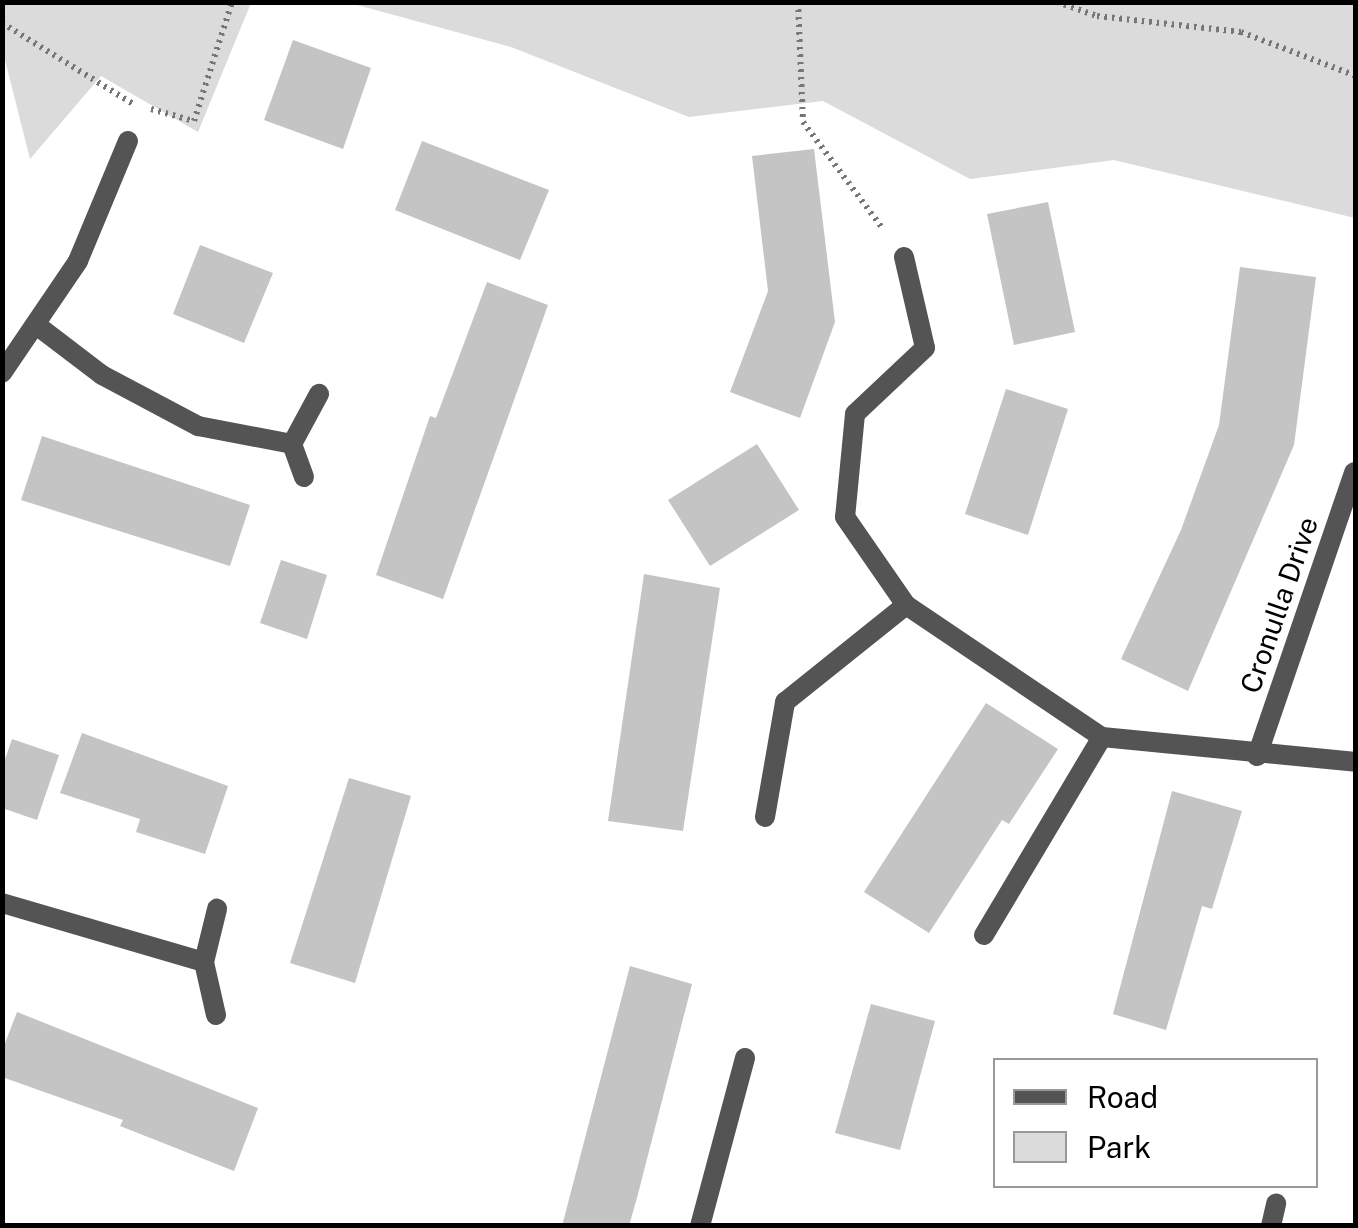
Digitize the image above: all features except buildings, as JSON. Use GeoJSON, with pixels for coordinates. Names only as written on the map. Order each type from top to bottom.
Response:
{"type":"FeatureCollection","features":[{"type":"Feature","properties":{"kind":"street"},"geometry":{"type":"LineString","coordinates":[[2,373],[39,326],[78,261],[128,140]]}},
{"type":"Feature","properties":{"kind":"street"},"geometry":{"type":"LineString","coordinates":[[904,258],[925,348],[855,414],[845,517],[906,605],[1102,737],[1257,756],[1356,762]]}},
{"type":"Feature","properties":{"kind":"street"},"geometry":{"type":"LineString","coordinates":[[39,326],[102,375],[198,426],[292,444]]}},
{"type":"Feature","properties":{"kind":"street"},"geometry":{"type":"LineString","coordinates":[[304,477],[292,444],[319,394]]}},
{"type":"Feature","properties":{"kind":"street","name":"Cronulla Drive"},"geometry":{"type":"LineString","coordinates":[[1257,756],[1354,472]]}},
{"type":"Feature","properties":{"kind":"street"},"geometry":{"type":"LineString","coordinates":[[765,817],[786,702],[906,605]]}},
{"type":"Feature","properties":{"kind":"street"},"geometry":{"type":"LineString","coordinates":[[984,935],[1102,737]]}},
{"type":"Feature","properties":{"kind":"street"},"geometry":{"type":"LineString","coordinates":[[2,903],[204,962]]}},
{"type":"Feature","properties":{"kind":"street"},"geometry":{"type":"LineString","coordinates":[[216,1015],[204,962],[217,908]]}},
{"type":"Feature","properties":{"kind":"street"},"geometry":{"type":"LineString","coordinates":[[700,1226],[745,1058]]}},
{"type":"Feature","properties":{"kind":"street"},"geometry":{"type":"LineString","coordinates":[[1270,1226],[1276,1204]]}},
{"type":"Feature","properties":{"kind":"path"},"geometry":{"type":"LineString","coordinates":[[2,22],[133,104],[194,121],[232,2]]}},
{"type":"Feature","properties":{"kind":"path"},"geometry":{"type":"LineString","coordinates":[[798,2],[803,122],[904,258]]}},
{"type":"Feature","properties":{"kind":"path"},"geometry":{"type":"LineString","coordinates":[[1057,2],[1097,16],[1241,32],[1356,76]]}},
{"type":"Feature","properties":{"kind":"path"},"geometry":{"type":"LineString","coordinates":[[128,140],[133,104]]}},
{"type":"Feature","properties":{"kind":"green space"},"geometry":{"type":"Polygon","coordinates":[[[2,3],[251,3],[198,132],[101,76],[30,159],[3,52],[2,3]]]}},
{"type":"Feature","properties":{"kind":"green space"},"geometry":{"type":"Polygon","coordinates":[[[350,3],[1355,3],[1355,218],[1114,160],[970,179],[823,101],[689,117],[511,47],[350,3]]]}}]}
